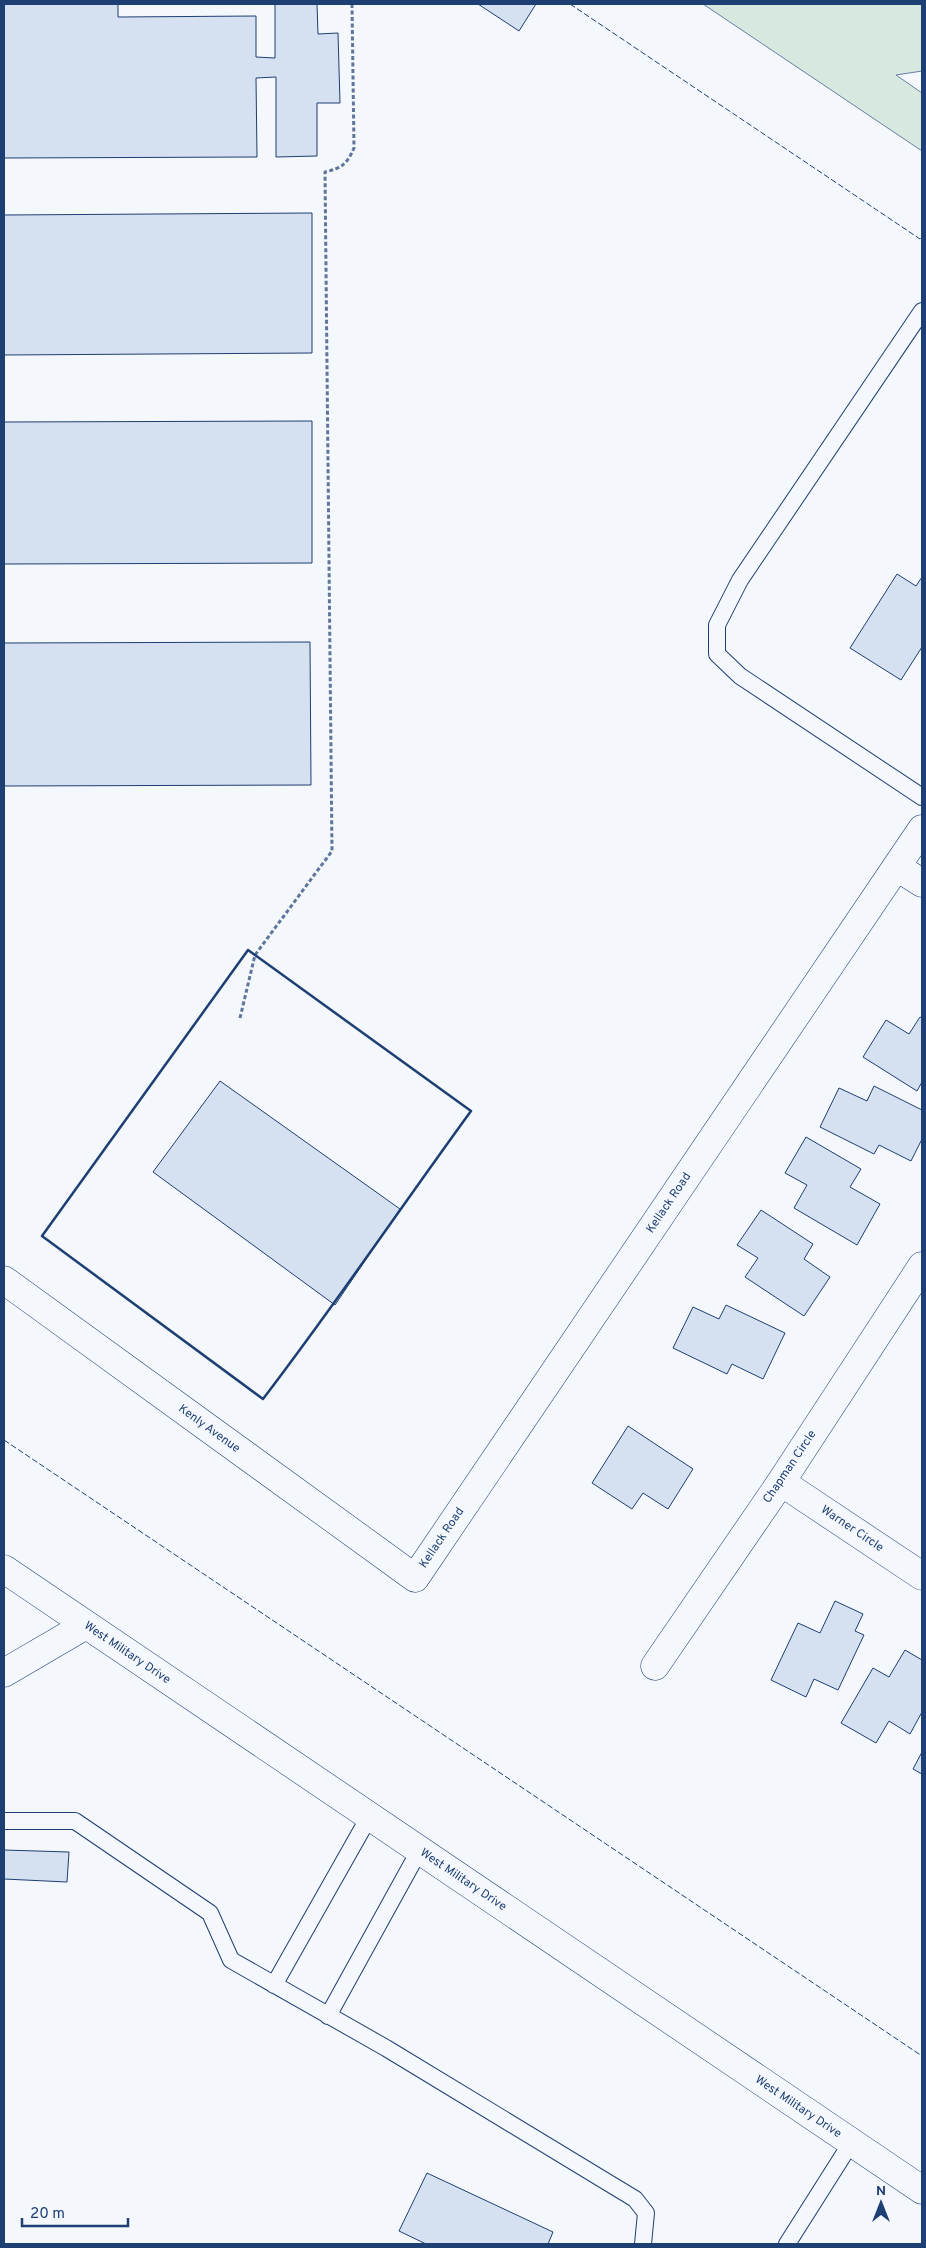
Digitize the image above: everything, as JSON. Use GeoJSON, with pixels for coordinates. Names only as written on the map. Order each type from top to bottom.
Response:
{"type":"FeatureCollection","features":[{"type":"Feature","properties":{"kind":"street","name":"Kellack Road"},"geometry":{"type":"LineString","coordinates":[[415,1578],[922,828]]}},
{"type":"Feature","properties":{"kind":"street"},"geometry":{"type":"LineString","coordinates":[[897,867],[922,883]]}},
{"type":"Feature","properties":{"kind":"street","name":"Chapman Circle"},"geometry":{"type":"LineString","coordinates":[[655,1666],[781,1482],[922,1266]]}},
{"type":"Feature","properties":{"kind":"street","name":"Kenly Avenue"},"geometry":{"type":"LineString","coordinates":[[4,1280],[415,1578]]}},
{"type":"Feature","properties":{"kind":"street","name":"Warner Circle"},"geometry":{"type":"LineString","coordinates":[[781,1482],[922,1576]]}},
{"type":"Feature","properties":{"kind":"street","name":"West Military Drive"},"geometry":{"type":"LineString","coordinates":[[4,1569],[922,2190]]}},
{"type":"Feature","properties":{"kind":"street"},"geometry":{"type":"LineString","coordinates":[[4,1673],[86,1625]]}},
{"type":"Feature","properties":{"kind":"lane"},"geometry":{"type":"LineString","coordinates":[[922,311],[740,580],[717,625],[717,654],[740,676],[922,797]]}},
{"type":"Feature","properties":{"kind":"lane"},"geometry":{"type":"LineString","coordinates":[[274,1985],[369,1817]]}},
{"type":"Feature","properties":{"kind":"lane"},"geometry":{"type":"LineString","coordinates":[[4,1821],[75,1822],[210,1913],[231,1960],[386,2048],[635,2199],[646,2213],[643,2244]]}},
{"type":"Feature","properties":{"kind":"lane"},"geometry":{"type":"LineString","coordinates":[[328,2016],[419,1851]]}},
{"type":"Feature","properties":{"kind":"lane"},"geometry":{"type":"LineString","coordinates":[[787,2244],[851,2143]]}},
{"type":"Feature","properties":{"kind":"path"},"geometry":{"type":"LineString","coordinates":[[240,1018],[255,955],[332,851],[325,172],[340,169],[348,162],[354,148],[352,4]]}},
{"type":"Feature","properties":{"kind":"shaded area"},"geometry":{"type":"Polygon","coordinates":[[[703,4],[922,4],[922,71],[896,75],[922,93],[922,151],[703,4]]]}},
{"type":"Feature","properties":{"kind":"building"},"geometry":{"type":"Polygon","coordinates":[[[4,4],[118,4],[118,17],[256,16],[256,57],[275,58],[275,4],[317,4],[318,34],[338,33],[340,103],[317,103],[317,156],[276,157],[276,77],[256,78],[257,157],[4,158],[4,4]]]}},
{"type":"Feature","properties":{"kind":"building"},"geometry":{"type":"Polygon","coordinates":[[[478,4],[536,4],[519,31],[478,4]]]}},
{"type":"Feature","properties":{"kind":"building"},"geometry":{"type":"Polygon","coordinates":[[[312,213],[312,353],[4,355],[4,215],[312,213]]]}},
{"type":"Feature","properties":{"kind":"building"},"geometry":{"type":"Polygon","coordinates":[[[312,421],[312,563],[4,564],[4,422],[312,421]]]}},
{"type":"Feature","properties":{"kind":"building"},"geometry":{"type":"Polygon","coordinates":[[[897,574],[916,586],[922,577],[922,647],[901,680],[850,648],[897,574]]]}},
{"type":"Feature","properties":{"kind":"building"},"geometry":{"type":"Polygon","coordinates":[[[310,642],[311,785],[4,786],[4,643],[310,642]]]}},
{"type":"Feature","properties":{"kind":"building"},"geometry":{"type":"Polygon","coordinates":[[[920,1017],[922,1018],[922,1082],[917,1091],[863,1057],[886,1020],[909,1034],[920,1017]]]}},
{"type":"Feature","properties":{"kind":"building"},"geometry":{"type":"Polygon","coordinates":[[[220,1081],[400,1209],[335,1305],[153,1172],[220,1081]]]}},
{"type":"Feature","properties":{"kind":"building"},"geometry":{"type":"Polygon","coordinates":[[[874,1086],[922,1110],[922,1139],[911,1161],[879,1145],[874,1154],[820,1127],[839,1088],[867,1101],[874,1086]]]}},
{"type":"Feature","properties":{"kind":"building"},"geometry":{"type":"Polygon","coordinates":[[[806,1137],[861,1169],[850,1187],[880,1204],[857,1245],[794,1208],[807,1185],[785,1173],[806,1137]]]}},
{"type":"Feature","properties":{"kind":"building"},"geometry":{"type":"Polygon","coordinates":[[[761,1210],[813,1244],[804,1259],[830,1277],[804,1316],[745,1277],[758,1258],[737,1245],[761,1210]]]}},
{"type":"Feature","properties":{"kind":"building"},"geometry":{"type":"Polygon","coordinates":[[[726,1305],[785,1333],[763,1379],[732,1364],[727,1374],[673,1348],[693,1307],[719,1319],[726,1305]]]}},
{"type":"Feature","properties":{"kind":"building"},"geometry":{"type":"Polygon","coordinates":[[[628,1426],[693,1469],[668,1509],[643,1493],[632,1509],[592,1483],[628,1426]]]}},
{"type":"Feature","properties":{"kind":"building"},"geometry":{"type":"Polygon","coordinates":[[[835,1601],[863,1614],[855,1631],[864,1635],[838,1690],[814,1679],[806,1697],[771,1680],[798,1623],[820,1633],[835,1601]]]}},
{"type":"Feature","properties":{"kind":"building"},"geometry":{"type":"Polygon","coordinates":[[[905,1650],[922,1660],[922,1712],[910,1734],[889,1721],[876,1743],[841,1723],[873,1668],[889,1677],[905,1650]]]}},
{"type":"Feature","properties":{"kind":"building"},"geometry":{"type":"Polygon","coordinates":[[[922,1752],[922,1774],[913,1769],[922,1752]]]}},
{"type":"Feature","properties":{"kind":"building"},"geometry":{"type":"Polygon","coordinates":[[[4,1850],[69,1852],[67,1882],[4,1879],[4,1850]]]}},
{"type":"Feature","properties":{"kind":"building"},"geometry":{"type":"Polygon","coordinates":[[[427,2173],[553,2232],[548,2244],[426,2244],[399,2231],[427,2173]]]}},
{"type":"Feature","properties":{"kind":"fence"},"geometry":{"type":"LineString","coordinates":[[570,4],[920,239],[922,236]]}},
{"type":"Feature","properties":{"kind":"fence"},"geometry":{"type":"LineString","coordinates":[[4,1440],[922,2056]]}},
{"type":"Feature","properties":{"kind":"wall"},"geometry":{"type":"LineString","coordinates":[[248,950],[471,1111],[263,1399],[42,1236],[248,950]]}}]}
